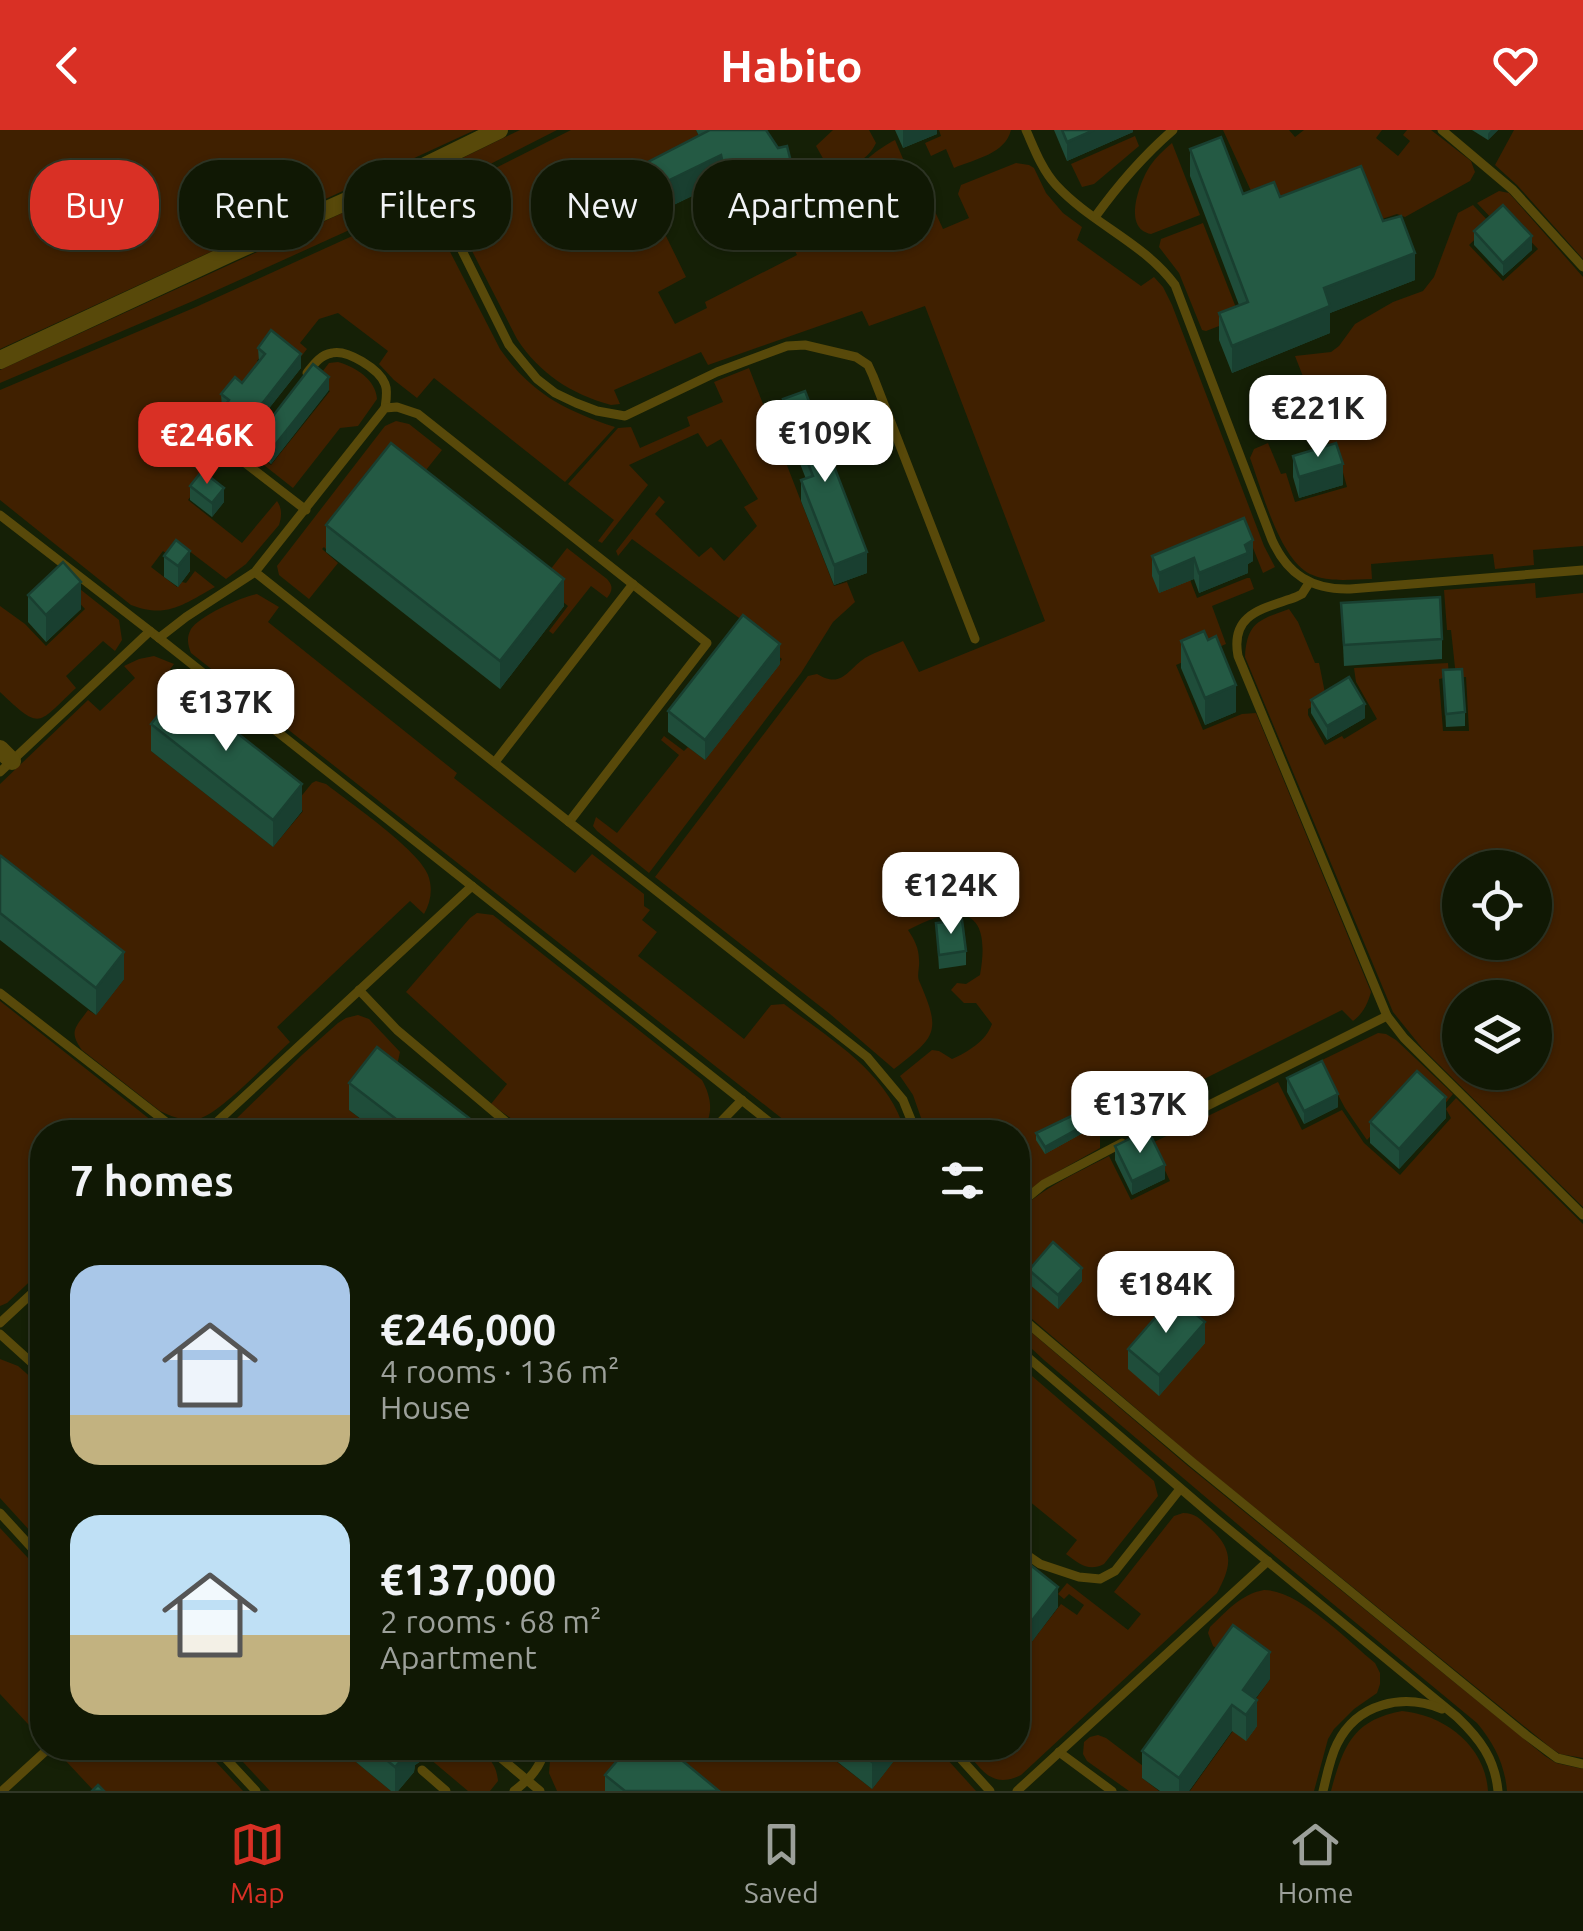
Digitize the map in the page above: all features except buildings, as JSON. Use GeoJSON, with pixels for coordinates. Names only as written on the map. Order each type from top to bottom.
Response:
{"type":"FeatureCollection","features":[{"type":"Feature","properties":{"kind":"street"},"geometry":{"type":"LineString","coordinates":[[437,160],[499,130]]}},
{"type":"Feature","properties":{"kind":"street"},"geometry":{"type":"LineString","coordinates":[[0,360],[344,202]]}},
{"type":"Feature","properties":{"kind":"lane"},"geometry":{"type":"LineString","coordinates":[[1026,130],[1048,176],[1074,202],[1150,256],[1175,286],[1272,540],[1296,575],[1335,590],[1583,570]]}},
{"type":"Feature","properties":{"kind":"lane"},"geometry":{"type":"LineString","coordinates":[[1095,217],[1116,187],[1173,130]]}},
{"type":"Feature","properties":{"kind":"lane"},"geometry":{"type":"LineString","coordinates":[[1442,130],[1513,190],[1583,268]]}},
{"type":"Feature","properties":{"kind":"lane"},"geometry":{"type":"LineString","coordinates":[[462,250],[509,345],[537,379],[556,393],[597,412],[625,416],[717,372],[788,346],[835,350],[865,362],[975,638]]}},
{"type":"Feature","properties":{"kind":"lane"},"geometry":{"type":"LineString","coordinates":[[4,760],[155,635],[255,572],[385,408],[386,385],[378,375],[356,358],[339,352],[322,356],[295,388]]}},
{"type":"Feature","properties":{"kind":"lane"},"geometry":{"type":"LineString","coordinates":[[385,408],[397,406],[418,414],[708,643],[569,822]]}},
{"type":"Feature","properties":{"kind":"lane"},"geometry":{"type":"LineString","coordinates":[[273,417],[240,459],[306,510]]}},
{"type":"Feature","properties":{"kind":"lane"},"geometry":{"type":"LineString","coordinates":[[0,515],[767,1120]]}},
{"type":"Feature","properties":{"kind":"lane"},"geometry":{"type":"LineString","coordinates":[[255,572],[868,1056],[904,1100],[912,1120]]}},
{"type":"Feature","properties":{"kind":"lane"},"geometry":{"type":"LineString","coordinates":[[1309,583],[1302,594],[1247,616],[1238,632],[1238,656],[1387,1016],[1404,1038],[1583,1216]]}},
{"type":"Feature","properties":{"kind":"lane"},"geometry":{"type":"LineString","coordinates":[[496,762],[633,584]]}},
{"type":"Feature","properties":{"kind":"lane"},"geometry":{"type":"LineString","coordinates":[[219,1120],[472,886]]}},
{"type":"Feature","properties":{"kind":"lane"},"geometry":{"type":"LineString","coordinates":[[359,990],[397,1030],[504,1120]]}},
{"type":"Feature","properties":{"kind":"lane"},"geometry":{"type":"LineString","coordinates":[[0,993],[164,1120]]}},
{"type":"Feature","properties":{"kind":"lane"},"geometry":{"type":"LineString","coordinates":[[1030,1195],[1088,1160],[1163,1128],[1387,1016]]}},
{"type":"Feature","properties":{"kind":"lane"},"geometry":{"type":"LineString","coordinates":[[723,1120],[742,1100]]}},
{"type":"Feature","properties":{"kind":"lane"},"geometry":{"type":"LineString","coordinates":[[0,1323],[30,1295]]}},
{"type":"Feature","properties":{"kind":"lane"},"geometry":{"type":"LineString","coordinates":[[1030,1325],[1537,1744],[1557,1758],[1583,1764]]}},
{"type":"Feature","properties":{"kind":"lane"},"geometry":{"type":"LineString","coordinates":[[0,1334],[30,1361]]}},
{"type":"Feature","properties":{"kind":"lane"},"geometry":{"type":"LineString","coordinates":[[1030,1359],[1457,1718],[1488,1752],[1498,1791]]}},
{"type":"Feature","properties":{"kind":"lane"},"geometry":{"type":"LineString","coordinates":[[1030,1557],[1078,1577],[1100,1580],[1115,1570],[1180,1488]]}},
{"type":"Feature","properties":{"kind":"lane"},"geometry":{"type":"LineString","coordinates":[[0,1513],[30,1546]]}},
{"type":"Feature","properties":{"kind":"lane"},"geometry":{"type":"LineString","coordinates":[[1017,1791],[1268,1562]]}},
{"type":"Feature","properties":{"kind":"lane"},"geometry":{"type":"LineString","coordinates":[[1323,1791],[1337,1744],[1352,1723],[1370,1709],[1399,1700],[1416,1701],[1457,1718]]}},
{"type":"Feature","properties":{"kind":"lane"},"geometry":{"type":"LineString","coordinates":[[1059,1752],[1112,1791]]}},
{"type":"Feature","properties":{"kind":"lane"},"geometry":{"type":"LineString","coordinates":[[2,1791],[36,1760]]}},
{"type":"Feature","properties":{"kind":"lane"},"geometry":{"type":"LineString","coordinates":[[227,1760],[256,1791]]}},
{"type":"Feature","properties":{"kind":"lane"},"geometry":{"type":"LineString","coordinates":[[504,1760],[540,1791]]}},
{"type":"Feature","properties":{"kind":"lane"},"geometry":{"type":"LineString","coordinates":[[514,1791],[528,1780],[541,1760]]}},
{"type":"Feature","properties":{"kind":"lane"},"geometry":{"type":"LineString","coordinates":[[962,1760],[990,1791]]}},
{"type":"Feature","properties":{"kind":"lane"},"geometry":{"type":"LineString","coordinates":[[422,1770],[446,1791]]}},
{"type":"Feature","properties":{"kind":"shaded area"},"geometry":{"type":"Polygon","coordinates":[[[0,130],[475,130],[410,160],[344,160],[344,190],[324,200],[324,160],[179,160],[179,250],[215,250],[0,349],[0,130]]]}},
{"type":"Feature","properties":{"kind":"shaded area"},"geometry":{"type":"Polygon","coordinates":[[[520,130],[557,130],[498,160],[458,160],[520,130]]]}},
{"type":"Feature","properties":{"kind":"shaded area"},"geometry":{"type":"Polygon","coordinates":[[[571,130],[696,130],[710,158],[693,160],[693,166],[673,176],[673,160],[531,160],[531,250],[673,250],[686,277],[658,292],[675,324],[707,308],[705,302],[797,255],[794,250],[934,250],[934,209],[943,229],[969,218],[958,194],[961,185],[1016,163],[1034,168],[1046,193],[1082,227],[1077,240],[1141,286],[1154,277],[1172,305],[1275,567],[1263,573],[1247,533],[1182,559],[1197,598],[1247,578],[1254,589],[1212,606],[1226,644],[1176,665],[1203,730],[1242,714],[1256,713],[1371,992],[1365,1008],[1353,1021],[1342,1010],[1100,1131],[1100,1148],[1030,1190],[1030,1120],[922,1120],[913,1095],[900,1076],[932,1050],[952,1059],[958,1056],[976,1045],[992,1024],[976,1003],[964,1003],[951,990],[957,983],[966,984],[980,975],[983,953],[976,924],[957,914],[908,930],[918,952],[918,978],[932,1024],[926,1041],[894,1069],[655,877],[808,676],[838,679],[865,658],[903,641],[919,672],[1045,621],[925,306],[869,326],[862,311],[708,365],[701,352],[614,390],[620,404],[611,405],[558,381],[536,363],[517,339],[472,250],[511,250],[511,160],[571,130]]]}},
{"type":"Feature","properties":{"kind":"shaded area"},"geometry":{"type":"Polygon","coordinates":[[[833,130],[869,130],[876,143],[862,160],[824,160],[816,146],[833,130]]]}},
{"type":"Feature","properties":{"kind":"shaded area"},"geometry":{"type":"Polygon","coordinates":[[[939,130],[1011,130],[996,150],[954,168],[946,149],[931,156],[925,143],[941,136],[939,130]]]}},
{"type":"Feature","properties":{"kind":"shaded area"},"geometry":{"type":"Polygon","coordinates":[[[1223,130],[1289,130],[1295,137],[1304,130],[1382,130],[1376,138],[1398,156],[1410,141],[1403,135],[1407,130],[1431,130],[1471,161],[1475,172],[1470,181],[1405,217],[1397,214],[1382,219],[1292,209],[1252,193],[1223,130]]]}},
{"type":"Feature","properties":{"kind":"shaded area"},"geometry":{"type":"Polygon","coordinates":[[[1514,130],[1583,130],[1583,259],[1495,165],[1514,130]]]}},
{"type":"Feature","properties":{"kind":"shaded area"},"geometry":{"type":"Polygon","coordinates":[[[1135,136],[1139,146],[1094,184],[1082,187],[1071,164],[1135,136]]]}},
{"type":"Feature","properties":{"kind":"shaded area"},"geometry":{"type":"Polygon","coordinates":[[[895,140],[903,160],[866,160],[895,140]]]}},
{"type":"Feature","properties":{"kind":"shaded area"},"geometry":{"type":"Polygon","coordinates":[[[1172,143],[1200,215],[1151,234],[1137,224],[1138,194],[1150,166],[1172,143]]]}},
{"type":"Feature","properties":{"kind":"shaded area"},"geometry":{"type":"Polygon","coordinates":[[[1499,191],[1509,193],[1583,277],[1583,546],[1533,550],[1534,565],[1495,569],[1493,554],[1371,564],[1372,579],[1333,580],[1310,574],[1289,554],[1281,539],[1250,458],[1254,449],[1268,443],[1281,474],[1286,473],[1295,502],[1347,487],[1339,458],[1335,458],[1295,356],[1331,352],[1355,324],[1393,302],[1423,291],[1434,277],[1458,213],[1473,205],[1491,224],[1469,245],[1503,281],[1538,249],[1504,213],[1494,221],[1477,203],[1499,191]]]}},
{"type":"Feature","properties":{"kind":"shaded area"},"geometry":{"type":"Polygon","coordinates":[[[344,212],[344,232],[324,242],[324,221],[344,212]]]}},
{"type":"Feature","properties":{"kind":"shaded area"},"geometry":{"type":"Polygon","coordinates":[[[1203,223],[1240,318],[1206,331],[1202,330],[1179,273],[1159,247],[1161,239],[1203,223]]]}},
{"type":"Feature","properties":{"kind":"shaded area"},"geometry":{"type":"Polygon","coordinates":[[[344,240],[344,250],[449,250],[500,349],[524,377],[550,398],[615,427],[565,482],[434,378],[417,398],[379,364],[388,351],[338,313],[319,319],[300,343],[307,349],[296,363],[270,344],[257,361],[265,367],[234,390],[221,407],[228,413],[214,440],[193,466],[206,477],[188,500],[242,543],[277,501],[281,518],[246,564],[226,579],[176,541],[168,551],[173,558],[163,551],[151,567],[177,587],[195,571],[215,587],[194,599],[165,610],[131,605],[0,500],[0,390],[344,240]]]}},
{"type":"Feature","properties":{"kind":"shaded area"},"geometry":{"type":"Polygon","coordinates":[[[262,250],[305,250],[0,383],[0,370],[262,250]]]}},
{"type":"Feature","properties":{"kind":"shaded area"},"geometry":{"type":"Polygon","coordinates":[[[338,362],[364,375],[377,399],[358,426],[340,428],[293,488],[255,458],[257,455],[271,465],[330,391],[316,380],[329,363],[338,362]]]}},
{"type":"Feature","properties":{"kind":"shaded area"},"geometry":{"type":"Polygon","coordinates":[[[749,368],[834,586],[847,582],[855,602],[833,622],[801,673],[649,873],[597,831],[593,826],[596,817],[617,833],[679,755],[661,740],[664,736],[705,760],[782,659],[744,627],[746,623],[632,539],[618,556],[616,551],[659,496],[665,502],[655,514],[699,557],[711,547],[724,561],[757,526],[744,507],[758,499],[721,439],[707,447],[698,433],[629,465],[648,485],[602,543],[598,541],[614,520],[568,484],[618,428],[631,427],[640,448],[690,426],[687,417],[723,402],[714,382],[749,368]]]}},
{"type":"Feature","properties":{"kind":"shaded area"},"geometry":{"type":"Polygon","coordinates":[[[396,421],[409,424],[442,450],[418,480],[327,550],[322,549],[338,563],[309,599],[279,575],[277,566],[385,426],[396,421]]]}},
{"type":"Feature","properties":{"kind":"shaded area"},"geometry":{"type":"Polygon","coordinates":[[[567,548],[607,579],[611,590],[607,598],[591,586],[553,634],[549,631],[568,606],[540,583],[567,548]]]}},
{"type":"Feature","properties":{"kind":"shaded area"},"geometry":{"type":"Polygon","coordinates":[[[71,582],[119,620],[122,640],[115,651],[103,641],[66,676],[76,688],[46,716],[32,718],[0,692],[0,606],[46,646],[85,609],[66,588],[71,582]]]}},
{"type":"Feature","properties":{"kind":"shaded area"},"geometry":{"type":"Polygon","coordinates":[[[1535,583],[1536,598],[1583,593],[1583,1207],[1465,1090],[1552,1090],[1552,980],[1442,980],[1442,1068],[1422,1048],[1393,1012],[1245,657],[1248,636],[1256,624],[1289,609],[1315,663],[1319,663],[1325,693],[1319,703],[1308,709],[1308,715],[1325,745],[1342,736],[1344,739],[1377,719],[1356,682],[1354,668],[1448,663],[1449,677],[1439,679],[1443,731],[1469,731],[1466,677],[1456,677],[1451,630],[1447,630],[1444,590],[1535,583]]]}},
{"type":"Feature","properties":{"kind":"shaded area"},"geometry":{"type":"Polygon","coordinates":[[[257,594],[279,607],[268,622],[457,773],[454,778],[575,873],[592,854],[644,894],[644,906],[650,910],[642,920],[657,932],[638,956],[744,1039],[771,1005],[784,1004],[856,1059],[886,1092],[900,1120],[784,1120],[191,653],[191,629],[203,618],[257,594]]]}},
{"type":"Feature","properties":{"kind":"shaded area"},"geometry":{"type":"Polygon","coordinates":[[[154,656],[174,664],[163,679],[198,707],[180,714],[151,751],[273,847],[303,811],[295,804],[312,783],[326,784],[412,853],[428,875],[430,885],[430,900],[424,914],[410,901],[277,1027],[290,1042],[219,1107],[193,1120],[160,1111],[82,1050],[75,1038],[77,1025],[88,1010],[96,1015],[124,979],[0,883],[0,784],[88,700],[100,711],[135,678],[124,666],[154,656]]]}},
{"type":"Feature","properties":{"kind":"shaded area"},"geometry":{"type":"Polygon","coordinates":[[[477,913],[493,915],[702,1080],[708,1093],[708,1120],[513,1120],[491,1104],[507,1084],[406,992],[477,913]]]}},
{"type":"Feature","properties":{"kind":"shaded area"},"geometry":{"type":"Polygon","coordinates":[[[0,1001],[151,1120],[30,1120],[30,1281],[0,1306],[0,1001]]]}},
{"type":"Feature","properties":{"kind":"shaded area"},"geometry":{"type":"Polygon","coordinates":[[[358,1015],[369,1019],[400,1052],[385,1079],[377,1074],[349,1110],[362,1120],[236,1120],[302,1055],[346,1018],[358,1015]]]}},
{"type":"Feature","properties":{"kind":"shaded area"},"geometry":{"type":"Polygon","coordinates":[[[1378,1033],[1386,1034],[1442,1084],[1442,1090],[1453,1094],[1443,1106],[1417,1085],[1367,1140],[1320,1061],[1378,1033]]]}},
{"type":"Feature","properties":{"kind":"shaded area"},"geometry":{"type":"Polygon","coordinates":[[[1278,1082],[1302,1130],[1342,1110],[1364,1143],[1400,1175],[1451,1118],[1446,1109],[1456,1098],[1583,1224],[1583,1758],[1560,1754],[1551,1748],[1195,1459],[1030,1317],[1030,1202],[1109,1156],[1131,1200],[1170,1181],[1152,1143],[1278,1082]]]}},
{"type":"Feature","properties":{"kind":"shaded area"},"geometry":{"type":"Polygon","coordinates":[[[1030,1331],[1188,1466],[1545,1756],[1556,1763],[1583,1769],[1583,1791],[1507,1791],[1498,1755],[1477,1723],[1030,1347],[1030,1331]]]}},
{"type":"Feature","properties":{"kind":"shaded area"},"geometry":{"type":"Polygon","coordinates":[[[0,1359],[18,1366],[30,1376],[30,1531],[0,1498],[0,1359]]]}},
{"type":"Feature","properties":{"kind":"shaded area"},"geometry":{"type":"Polygon","coordinates":[[[1030,1374],[1154,1481],[1158,1496],[1104,1564],[1084,1566],[1066,1554],[1077,1540],[1030,1502],[1030,1374]]]}},
{"type":"Feature","properties":{"kind":"shaded area"},"geometry":{"type":"Polygon","coordinates":[[[1191,1514],[1201,1520],[1227,1551],[1226,1575],[1217,1593],[1021,1775],[1002,1780],[987,1775],[973,1760],[1030,1760],[1030,1644],[1061,1604],[1077,1615],[1084,1605],[1069,1594],[1064,1599],[1058,1594],[1067,1583],[1128,1630],[1141,1614],[1114,1592],[1174,1516],[1191,1514]]]}},
{"type":"Feature","properties":{"kind":"shaded area"},"geometry":{"type":"Polygon","coordinates":[[[0,1528],[30,1560],[30,1726],[0,1694],[0,1528]]]}},
{"type":"Feature","properties":{"kind":"shaded area"},"geometry":{"type":"Polygon","coordinates":[[[1264,1590],[1278,1592],[1307,1607],[1375,1663],[1380,1673],[1377,1693],[1334,1729],[1314,1791],[1190,1791],[1270,1679],[1233,1651],[1228,1657],[1213,1646],[1210,1627],[1241,1599],[1264,1590]]]}},
{"type":"Feature","properties":{"kind":"shaded area"},"geometry":{"type":"Polygon","coordinates":[[[1402,1711],[1433,1719],[1460,1736],[1479,1760],[1488,1791],[1331,1791],[1346,1748],[1361,1728],[1402,1711]]]}},
{"type":"Feature","properties":{"kind":"shaded area"},"geometry":{"type":"Polygon","coordinates":[[[1098,1735],[1147,1769],[1142,1778],[1159,1791],[1129,1791],[1087,1761],[1084,1742],[1098,1735]]]}},
{"type":"Feature","properties":{"kind":"shaded area"},"geometry":{"type":"Polygon","coordinates":[[[65,1760],[214,1760],[243,1791],[94,1791],[65,1760]]]}},
{"type":"Feature","properties":{"kind":"shaded area"},"geometry":{"type":"Polygon","coordinates":[[[241,1760],[354,1760],[391,1791],[270,1791],[241,1760]]]}},
{"type":"Feature","properties":{"kind":"shaded area"},"geometry":{"type":"Polygon","coordinates":[[[431,1760],[489,1760],[498,1781],[490,1791],[468,1791],[431,1760]]]}},
{"type":"Feature","properties":{"kind":"shaded area"},"geometry":{"type":"Polygon","coordinates":[[[550,1760],[835,1760],[872,1789],[895,1760],[948,1760],[976,1791],[557,1791],[549,1773],[550,1760]]]}}]}
